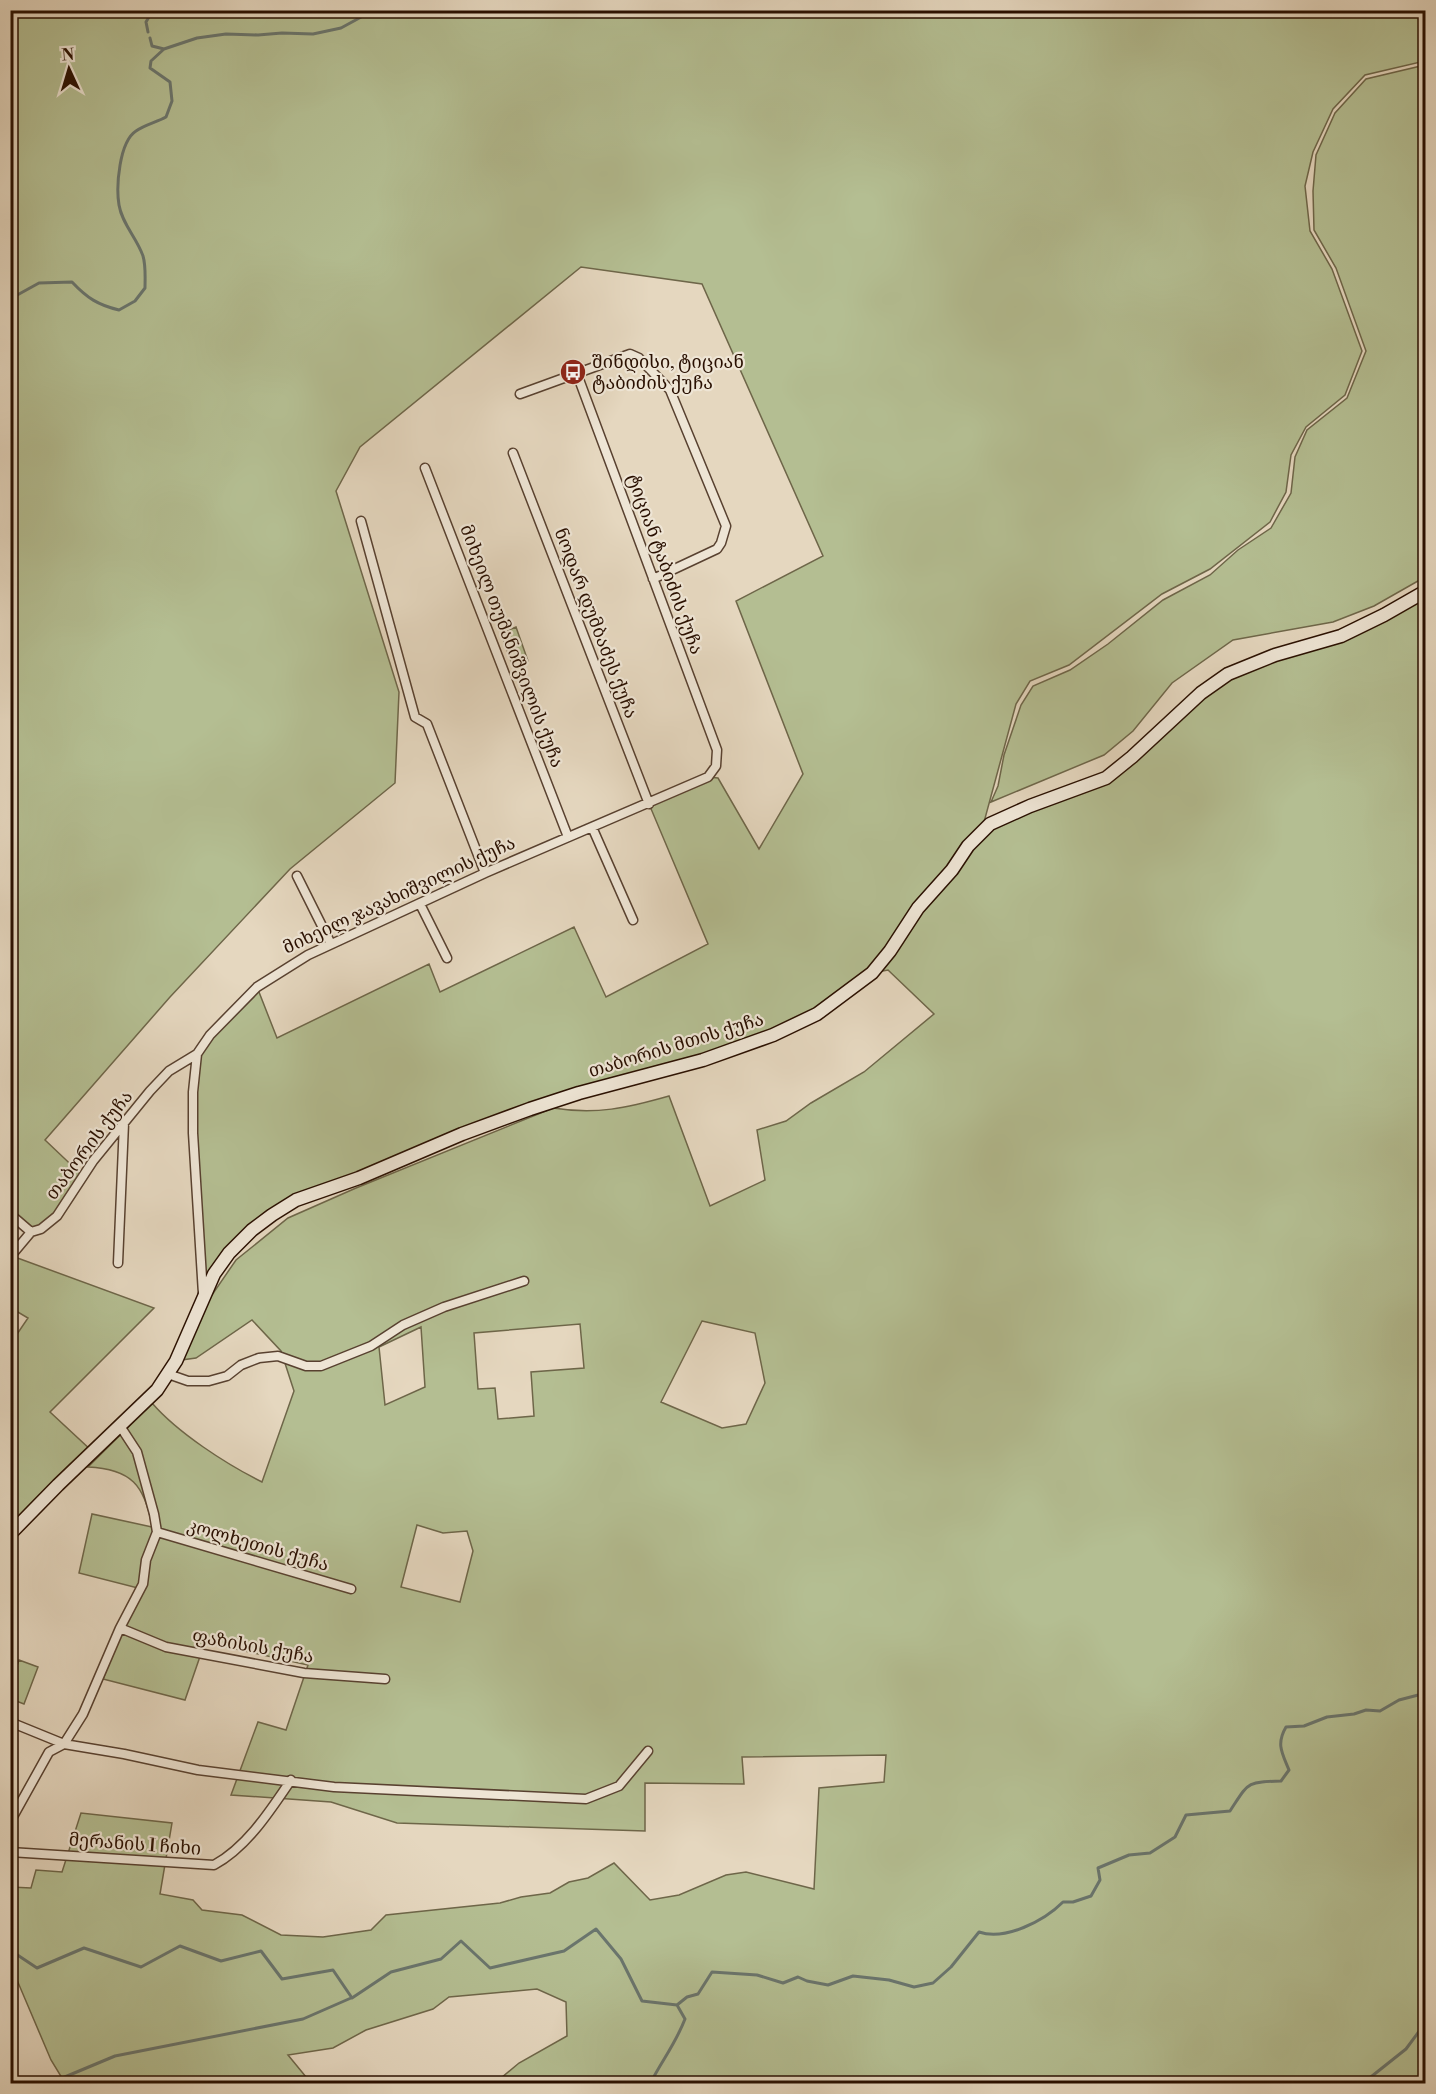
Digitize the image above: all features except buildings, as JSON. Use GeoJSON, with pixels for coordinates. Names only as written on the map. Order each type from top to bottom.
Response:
{"type":"FeatureCollection","features":[{"type":"Feature","properties":{"kind":"main road","name":"თაბორის მთის ქუჩა"},"geometry":{"type":"LineString","coordinates":[[204,1295],[214,1274],[245,1238],[272,1215],[296,1200],[358,1178],[462,1134],[530,1109],[703,1060],[773,1035],[817,1014],[872,973],[890,951],[918,908],[952,870],[968,846],[990,824],[1030,806],[1106,778],[1132,758],[1200,693],[1228,674],[1275,655],[1341,636],[1425,591]]}},
{"type":"Feature","properties":{"kind":"main road"},"geometry":{"type":"LineString","coordinates":[[10,1534],[157,1390],[176,1361],[204,1295]]}},
{"type":"Feature","properties":{"kind":"street"},"geometry":{"type":"LineString","coordinates":[[520,394],[630,354],[639,358],[669,390],[724,519],[725,532],[717,549],[652,579]]}},
{"type":"Feature","properties":{"kind":"street","name":"ტიციან ტაბიძის ქუჩა"},"geometry":{"type":"LineString","coordinates":[[578,374],[717,750],[716,766]]}},
{"type":"Feature","properties":{"kind":"street","name":"ნოდარ დუმბაძეს ქუჩა"},"geometry":{"type":"LineString","coordinates":[[513,453],[648,804]]}},
{"type":"Feature","properties":{"kind":"street","name":"მიხეილ თუმანიშვილის ქუჩა"},"geometry":{"type":"LineString","coordinates":[[425,468],[568,837]]}},
{"type":"Feature","properties":{"kind":"street"},"geometry":{"type":"LineString","coordinates":[[361,521],[415,717],[427,723],[485,873]]}},
{"type":"Feature","properties":{"kind":"street","name":"მიხეილ ჯავახიშვილის ქუჩა"},"geometry":{"type":"LineString","coordinates":[[197,1054],[210,1035],[257,987],[308,955],[485,873],[708,777],[716,766]]}},
{"type":"Feature","properties":{"kind":"street"},"geometry":{"type":"LineString","coordinates":[[592,827],[633,920]]}},
{"type":"Feature","properties":{"kind":"street"},"geometry":{"type":"LineString","coordinates":[[297,876],[331,944]]}},
{"type":"Feature","properties":{"kind":"street"},"geometry":{"type":"LineString","coordinates":[[420,904],[447,958]]}},
{"type":"Feature","properties":{"kind":"street"},"geometry":{"type":"LineString","coordinates":[[197,1054],[193,1133],[204,1295]]}},
{"type":"Feature","properties":{"kind":"street","name":"თაბორის ქუჩა"},"geometry":{"type":"LineString","coordinates":[[10,1257],[31,1232],[41,1229],[57,1216],[93,1161],[169,1071],[197,1054]]}},
{"type":"Feature","properties":{"kind":"street"},"geometry":{"type":"LineString","coordinates":[[118,1263],[124,1122]]}},
{"type":"Feature","properties":{"kind":"street"},"geometry":{"type":"LineString","coordinates":[[10,1214],[31,1232]]}},
{"type":"Feature","properties":{"kind":"street"},"geometry":{"type":"LineString","coordinates":[[168,1374],[188,1381],[209,1381],[227,1376],[241,1365],[259,1358],[278,1356],[306,1366],[321,1366],[371,1346],[403,1326],[444,1307],[524,1281]]}},
{"type":"Feature","properties":{"kind":"street"},"geometry":{"type":"LineString","coordinates":[[10,1822],[49,1752],[64,1744],[83,1714],[120,1628],[143,1584],[146,1560],[157,1532],[137,1452],[120,1426]]}},
{"type":"Feature","properties":{"kind":"street","name":"კოლხეთის ქუჩა"},"geometry":{"type":"LineString","coordinates":[[157,1532],[351,1589]]}},
{"type":"Feature","properties":{"kind":"street","name":"ფაზისის ქუჩა"},"geometry":{"type":"LineString","coordinates":[[120,1628],[166,1647],[304,1673],[385,1678]]}},
{"type":"Feature","properties":{"kind":"street"},"geometry":{"type":"LineString","coordinates":[[10,1722],[64,1744],[198,1770],[334,1787],[586,1799],[619,1786],[648,1751]]}},
{"type":"Feature","properties":{"kind":"street","name":"მერანის I ჩიხი"},"geometry":{"type":"LineString","coordinates":[[10,1852],[214,1865],[226,1858],[265,1819],[291,1780]]}},
{"type":"Feature","properties":{"kind":"green space"},"geometry":{"type":"Polygon","coordinates":[[[10,11],[1425,11],[1425,61],[1365,75],[1333,109],[1313,152],[1305,186],[1310,231],[1332,269],[1362,351],[1345,395],[1306,427],[1291,455],[1286,492],[1270,522],[1210,569],[1162,594],[1069,665],[1030,681],[1016,704],[984,822],[1102,780],[1227,671],[1342,634],[1425,591],[1425,2083],[495,2083],[519,2063],[567,2036],[566,2002],[537,1989],[449,1997],[433,2009],[366,2030],[333,2048],[288,2055],[311,2083],[65,2083],[51,2060],[17,1980],[11,1978],[11,1887],[31,1888],[36,1870],[62,1872],[81,1813],[172,1823],[160,1894],[193,1900],[202,1910],[242,1915],[281,1935],[323,1937],[371,1930],[386,1915],[500,1903],[550,1893],[569,1882],[588,1878],[614,1863],[650,1900],[679,1895],[726,1875],[746,1872],[814,1889],[819,1788],[884,1782],[886,1755],[742,1757],[744,1784],[645,1783],[645,1831],[397,1823],[331,1802],[231,1795],[258,1722],[286,1730],[308,1665],[205,1642],[185,1700],[103,1679],[138,1588],[79,1573],[92,1514],[152,1527],[145,1500],[133,1482],[115,1471],[88,1467],[152,1403],[203,1447],[262,1482],[294,1391],[281,1351],[252,1320],[196,1358],[181,1360],[203,1308],[236,1260],[288,1218],[553,1108],[583,1111],[611,1109],[669,1096],[710,1206],[765,1180],[757,1130],[786,1121],[811,1103],[864,1072],[934,1014],[888,970],[872,973],[773,1035],[579,1093],[326,1188],[252,1230],[204,1295],[193,1133],[197,1054],[257,987],[277,1038],[429,964],[440,992],[574,927],[606,997],[708,944],[649,804],[708,777],[718,778],[759,849],[803,774],[736,601],[823,556],[702,284],[581,267],[360,447],[336,491],[399,692],[395,783],[290,869],[170,997],[45,1140],[83,1176],[57,1216],[31,1232],[11,1214],[10,11]],[[702,1321],[661,1402],[722,1428],[746,1424],[765,1383],[755,1333],[702,1321]],[[580,1324],[474,1333],[478,1389],[495,1388],[498,1419],[534,1416],[531,1372],[584,1368],[580,1324]],[[421,1327],[379,1347],[385,1405],[425,1387],[421,1327]],[[417,1525],[401,1587],[460,1602],[473,1551],[467,1531],[443,1533],[417,1525]]]}},
{"type":"Feature","properties":{"kind":"green space"},"geometry":{"type":"Polygon","coordinates":[[[1425,65],[1425,577],[1374,606],[1333,622],[1233,640],[1172,683],[1133,731],[1104,755],[991,802],[998,786],[1004,755],[1021,705],[1033,686],[1070,670],[1108,644],[1163,600],[1210,575],[1238,550],[1271,528],[1291,493],[1295,457],[1307,430],[1347,398],[1366,351],[1336,268],[1314,230],[1313,191],[1316,155],[1335,113],[1366,79],[1425,65]]]}},
{"type":"Feature","properties":{"kind":"green space"},"geometry":{"type":"Polygon","coordinates":[[[516,627],[528,661],[513,667],[501,633],[516,627]]]}},
{"type":"Feature","properties":{"kind":"green space"},"geometry":{"type":"Polygon","coordinates":[[[12,1256],[154,1308],[50,1412],[93,1452],[11,1526],[11,1343],[28,1318],[11,1308],[12,1256]]]}},
{"type":"Feature","properties":{"kind":"green space"},"geometry":{"type":"Polygon","coordinates":[[[19,1660],[38,1667],[24,1704],[11,1699],[11,1683],[19,1660]]]}},
{"type":"Feature","properties":{"kind":"waterway"},"geometry":{"type":"LineString","coordinates":[[148,32],[146,22],[153,10]]}},
{"type":"Feature","properties":{"kind":"waterway"},"geometry":{"type":"LineString","coordinates":[[10,299],[39,283],[72,282],[93,300],[119,310],[135,301],[145,288],[143,256],[123,218],[119,205],[118,187],[122,155],[130,137],[139,129],[166,117],[172,101],[170,82],[150,68],[151,61],[164,49],[197,38],[226,34],[313,34],[341,28],[374,10]]}},
{"type":"Feature","properties":{"kind":"waterway"},"geometry":{"type":"LineString","coordinates":[[150,38],[152,46],[164,49]]}},
{"type":"Feature","properties":{"kind":"waterway"},"geometry":{"type":"LineString","coordinates":[[677,2005],[687,1997],[698,1994],[712,1972],[757,1975],[783,1983],[798,1977],[828,1985],[853,1976],[889,1980],[914,1987],[933,1983],[951,1967],[979,1932],[1000,1934],[1024,1928],[1046,1916],[1063,1902],[1073,1902],[1091,1896],[1100,1880],[1098,1868],[1129,1855],[1150,1853],[1175,1837],[1186,1815],[1230,1811],[1245,1789],[1254,1783],[1281,1781],[1289,1770],[1281,1744],[1286,1727],[1304,1726],[1327,1717],[1354,1714],[1366,1710],[1380,1711],[1399,1700],[1426,1693]]}},
{"type":"Feature","properties":{"kind":"waterway"},"geometry":{"type":"LineString","coordinates":[[10,1952],[37,1968],[84,1948],[141,1967],[180,1946],[221,1961],[261,1951],[282,1979],[333,1970],[352,1998],[391,1972],[441,1959],[461,1941],[490,1968],[564,1951],[596,1929],[621,1959],[642,2001],[677,2005]]}},
{"type":"Feature","properties":{"kind":"waterway"},"geometry":{"type":"LineString","coordinates":[[48,2084],[115,2056],[303,2019],[351,1998]]}},
{"type":"Feature","properties":{"kind":"waterway"},"geometry":{"type":"LineString","coordinates":[[650,2084],[685,2019],[677,2005]]}},
{"type":"Feature","properties":{"kind":"waterway"},"geometry":{"type":"LineString","coordinates":[[1362,2084],[1406,2049],[1426,2022]]}},
{"type":"Feature","properties":{"kind":"place","name":"შინდისი, ტიციან ტაბიძის ქუჩა"},"geometry":{"type":"Point","coordinates":[573,372]}}]}
